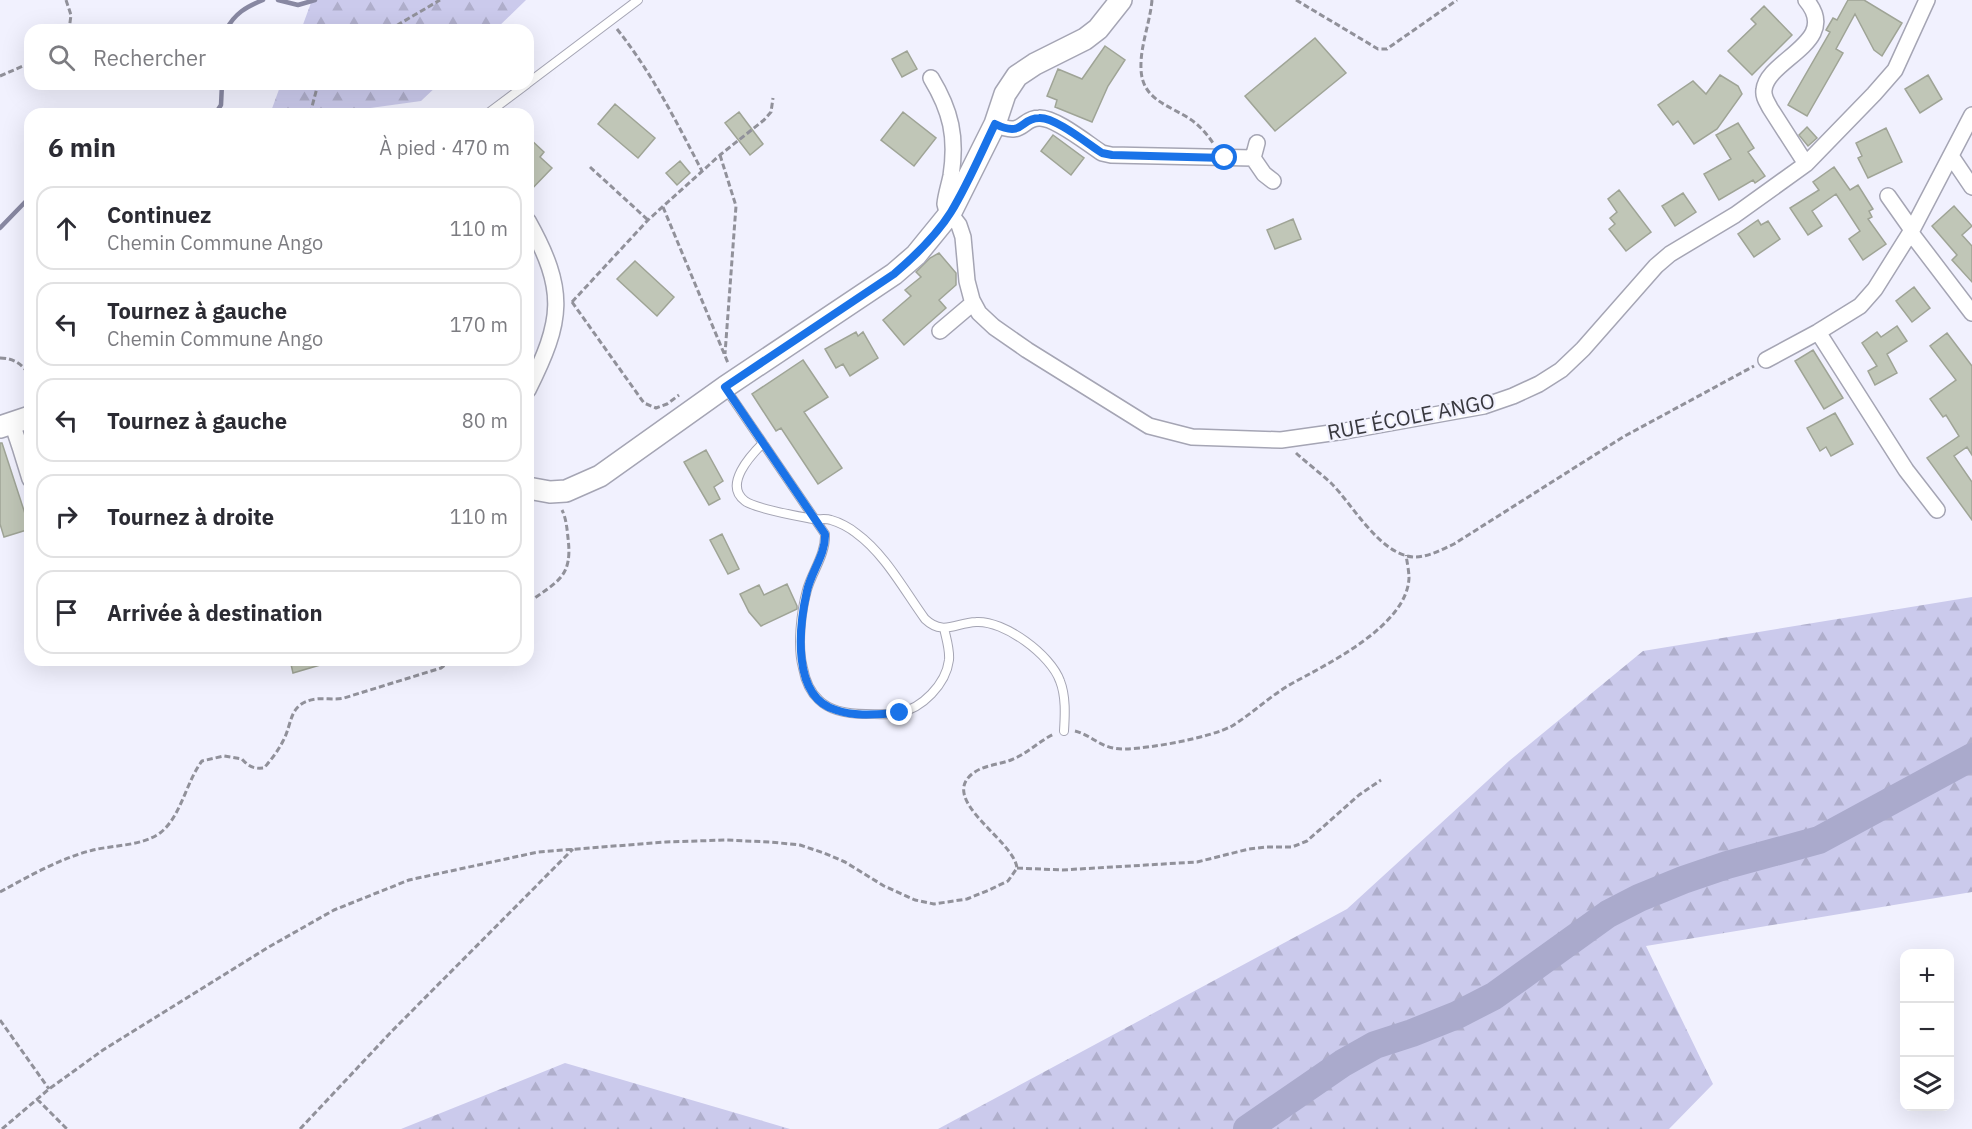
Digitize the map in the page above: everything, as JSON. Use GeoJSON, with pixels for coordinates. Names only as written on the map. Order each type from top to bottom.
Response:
{"type":"FeatureCollection","features":[{"type":"Feature","properties":{"kind":"street"},"geometry":{"type":"LineString","coordinates":[[534,489],[550,492],[566,491],[600,476],[722,378],[894,274],[916,255],[951,212],[995,124],[1005,94],[1017,76],[1098,30],[1121,0]]}},
{"type":"Feature","properties":{"kind":"street"},"geometry":{"type":"LineString","coordinates":[[1806,0],[1814,12],[1814,29],[1810,39],[1770,77],[1764,90],[1764,98],[1806,164]]}},
{"type":"Feature","properties":{"kind":"street","name":"RUE ÉCOLE ANGO"},"geometry":{"type":"LineString","coordinates":[[931,78],[946,105],[951,122],[951,175],[945,204],[963,237],[967,281],[973,303],[979,313],[994,327],[1149,426],[1191,437],[1281,440],[1484,406],[1539,384],[1561,370],[1583,349],[1656,266],[1670,254],[1735,215],[1806,164],[1874,94],[1894,70],[1927,0]]}},
{"type":"Feature","properties":{"kind":"street"},"geometry":{"type":"LineString","coordinates":[[1766,360],[1860,306],[1875,289],[1912,232],[1972,115]]}},
{"type":"Feature","properties":{"kind":"street"},"geometry":{"type":"LineString","coordinates":[[995,124],[1012,129],[1033,119],[1046,118],[1102,153],[1112,155],[1252,158]]}},
{"type":"Feature","properties":{"kind":"street"},"geometry":{"type":"LineString","coordinates":[[1252,158],[1257,143]]}},
{"type":"Feature","properties":{"kind":"street"},"geometry":{"type":"LineString","coordinates":[[1951,156],[1972,187]]}},
{"type":"Feature","properties":{"kind":"street"},"geometry":{"type":"LineString","coordinates":[[1252,158],[1273,181]]}},
{"type":"Feature","properties":{"kind":"street"},"geometry":{"type":"LineString","coordinates":[[1888,196],[1972,313]]}},
{"type":"Feature","properties":{"kind":"street"},"geometry":{"type":"LineString","coordinates":[[534,233],[549,264],[556,288],[556,322],[534,378]]}},
{"type":"Feature","properties":{"kind":"street"},"geometry":{"type":"LineString","coordinates":[[940,331],[973,303]]}},
{"type":"Feature","properties":{"kind":"street"},"geometry":{"type":"LineString","coordinates":[[1818,332],[1906,470],[1937,510]]}},
{"type":"Feature","properties":{"kind":"street"},"geometry":{"type":"LineString","coordinates":[[14,422],[24,446]]}},
{"type":"Feature","properties":{"kind":"lane"},"geometry":{"type":"LineString","coordinates":[[534,78],[638,0]]}},
{"type":"Feature","properties":{"kind":"lane"},"geometry":{"type":"LineString","coordinates":[[495,108],[518,90]]}},
{"type":"Feature","properties":{"kind":"lane"},"geometry":{"type":"LineString","coordinates":[[722,378],[825,534],[825,544],[807,590],[799,644],[802,667],[809,686],[819,700],[834,710],[857,714],[900,713],[920,704],[945,676],[949,660],[944,628]]}},
{"type":"Feature","properties":{"kind":"lane"},"geometry":{"type":"LineString","coordinates":[[763,443],[748,458],[739,473],[738,490],[745,501],[761,507],[831,520],[855,532],[880,555],[925,620],[933,627],[944,628],[978,621],[1011,631],[1051,665],[1060,680],[1064,699],[1064,731]]}},
{"type":"Feature","properties":{"kind":"path"},"geometry":{"type":"LineString","coordinates":[[66,0],[71,15],[70,24]]}},
{"type":"Feature","properties":{"kind":"path"},"geometry":{"type":"LineString","coordinates":[[400,24],[441,0]]}},
{"type":"Feature","properties":{"kind":"path"},"geometry":{"type":"LineString","coordinates":[[1152,0],[1142,53],[1143,86],[1149,94],[1192,120],[1225,158]]}},
{"type":"Feature","properties":{"kind":"path"},"geometry":{"type":"LineString","coordinates":[[1296,0],[1378,49],[1396,43],[1457,0]]}},
{"type":"Feature","properties":{"kind":"path"},"geometry":{"type":"LineString","coordinates":[[610,21],[637,55],[660,90],[702,171]]}},
{"type":"Feature","properties":{"kind":"path"},"geometry":{"type":"LineString","coordinates":[[0,76],[24,66]]}},
{"type":"Feature","properties":{"kind":"path"},"geometry":{"type":"LineString","coordinates":[[312,108],[316,90]]}},
{"type":"Feature","properties":{"kind":"path"},"geometry":{"type":"LineString","coordinates":[[556,322],[648,220],[720,154],[764,120],[771,112],[773,98]]}},
{"type":"Feature","properties":{"kind":"path"},"geometry":{"type":"LineString","coordinates":[[720,154],[736,206],[725,354]]}},
{"type":"Feature","properties":{"kind":"path"},"geometry":{"type":"LineString","coordinates":[[590,167],[648,220]]}},
{"type":"Feature","properties":{"kind":"path"},"geometry":{"type":"LineString","coordinates":[[663,207],[725,354],[728,363],[722,378]]}},
{"type":"Feature","properties":{"kind":"path"},"geometry":{"type":"LineString","coordinates":[[572,302],[644,402],[656,408],[667,404],[684,392]]}},
{"type":"Feature","properties":{"kind":"path"},"geometry":{"type":"LineString","coordinates":[[0,358],[20,363],[24,369]]}},
{"type":"Feature","properties":{"kind":"path"},"geometry":{"type":"LineString","coordinates":[[1281,440],[1332,484],[1379,538],[1406,555],[1424,556],[1454,544],[1623,437],[1706,390],[1766,360]]}},
{"type":"Feature","properties":{"kind":"path"},"geometry":{"type":"LineString","coordinates":[[534,598],[560,577],[569,562],[570,554],[564,513],[550,492]]}},
{"type":"Feature","properties":{"kind":"path"},"geometry":{"type":"LineString","coordinates":[[1017,868],[1013,856],[967,805],[963,789],[966,780],[979,769],[1012,760],[1048,737],[1064,731],[1079,732],[1102,746],[1124,750],[1206,736],[1231,726],[1274,693],[1346,653],[1383,624],[1404,595],[1409,579],[1406,555]]}},
{"type":"Feature","properties":{"kind":"path"},"geometry":{"type":"LineString","coordinates":[[0,892],[22,879],[73,857],[93,850],[147,839],[160,833],[178,809],[190,780],[202,761],[224,756],[242,759],[255,769],[264,768],[285,739],[294,710],[304,703],[316,699],[344,699],[444,666]]}},
{"type":"Feature","properties":{"kind":"path"},"geometry":{"type":"LineString","coordinates":[[1017,868],[1062,870],[1197,862],[1249,849],[1292,847],[1307,841],[1359,795],[1381,780]]}},
{"type":"Feature","properties":{"kind":"path"},"geometry":{"type":"LineString","coordinates":[[2,1129],[49,1089],[103,1050],[267,948],[334,909],[409,880],[538,852],[666,842],[726,840],[800,845],[845,862],[884,886],[915,900],[934,904],[967,899],[989,890],[1008,881],[1017,868]]}},
{"type":"Feature","properties":{"kind":"path"},"geometry":{"type":"LineString","coordinates":[[300,1129],[392,1031],[573,849]]}},
{"type":"Feature","properties":{"kind":"path"},"geometry":{"type":"LineString","coordinates":[[0,1020],[49,1089]]}},
{"type":"Feature","properties":{"kind":"path"},"geometry":{"type":"LineString","coordinates":[[37,1099],[68,1129]]}},
{"type":"Feature","properties":{"kind":"green space"},"geometry":{"type":"Polygon","coordinates":[[[312,0],[526,0],[501,24],[303,24],[312,0]]]}},
{"type":"Feature","properties":{"kind":"green space"},"geometry":{"type":"Polygon","coordinates":[[[279,90],[433,90],[421,101],[370,108],[272,108],[279,90]]]}},
{"type":"Feature","properties":{"kind":"green space"},"geometry":{"type":"Polygon","coordinates":[[[1972,597],[1972,892],[1646,946],[1713,1084],[1669,1129],[938,1129],[1347,909],[1509,761],[1643,651],[1972,597]]]}},
{"type":"Feature","properties":{"kind":"green space"},"geometry":{"type":"Polygon","coordinates":[[[565,1063],[790,1129],[401,1129],[565,1063]]]}},
{"type":"Feature","properties":{"kind":"building"},"geometry":{"type":"Polygon","coordinates":[[[1848,0],[1864,0],[1902,23],[1882,56],[1874,50],[1855,14],[1836,49],[1843,53],[1807,116],[1788,105],[1830,32],[1826,30],[1833,18],[1837,20],[1848,0]]]}},
{"type":"Feature","properties":{"kind":"building"},"geometry":{"type":"Polygon","coordinates":[[[1764,6],[1792,35],[1752,75],[1728,51],[1756,24],[1751,19],[1764,6]]]}},
{"type":"Feature","properties":{"kind":"building"},"geometry":{"type":"Polygon","coordinates":[[[1315,38],[1346,73],[1275,131],[1245,96],[1315,38]]]}},
{"type":"Feature","properties":{"kind":"building"},"geometry":{"type":"Polygon","coordinates":[[[1105,46],[1125,60],[1108,86],[1092,122],[1055,107],[1057,100],[1047,96],[1058,69],[1082,79],[1105,46]]]}},
{"type":"Feature","properties":{"kind":"building"},"geometry":{"type":"Polygon","coordinates":[[[907,51],[917,69],[902,77],[892,59],[907,51]]]}},
{"type":"Feature","properties":{"kind":"building"},"geometry":{"type":"Polygon","coordinates":[[[1720,75],[1738,86],[1742,94],[1717,129],[1694,144],[1678,121],[1673,125],[1658,105],[1693,81],[1706,94],[1720,75]]]}},
{"type":"Feature","properties":{"kind":"building"},"geometry":{"type":"Polygon","coordinates":[[[1928,75],[1942,99],[1920,113],[1905,89],[1928,75]]]}},
{"type":"Feature","properties":{"kind":"building"},"geometry":{"type":"Polygon","coordinates":[[[615,104],[655,138],[638,158],[598,124],[615,104]]]}},
{"type":"Feature","properties":{"kind":"building"},"geometry":{"type":"Polygon","coordinates":[[[739,112],[763,144],[750,155],[725,123],[739,112]]]}},
{"type":"Feature","properties":{"kind":"building"},"geometry":{"type":"Polygon","coordinates":[[[903,112],[936,138],[914,166],[881,140],[903,112]]]}},
{"type":"Feature","properties":{"kind":"building"},"geometry":{"type":"Polygon","coordinates":[[[1738,123],[1754,148],[1748,152],[1765,176],[1755,183],[1753,180],[1719,200],[1704,174],[1731,159],[1716,135],[1738,123]]]}},
{"type":"Feature","properties":{"kind":"building"},"geometry":{"type":"Polygon","coordinates":[[[1807,127],[1817,138],[1808,146],[1799,135],[1807,127]]]}},
{"type":"Feature","properties":{"kind":"building"},"geometry":{"type":"Polygon","coordinates":[[[1886,128],[1902,162],[1868,178],[1858,158],[1862,156],[1856,143],[1886,128]]]}},
{"type":"Feature","properties":{"kind":"building"},"geometry":{"type":"Polygon","coordinates":[[[1053,135],[1084,158],[1071,175],[1041,151],[1053,135]]]}},
{"type":"Feature","properties":{"kind":"building"},"geometry":{"type":"Polygon","coordinates":[[[534,143],[544,152],[540,157],[552,168],[534,187],[534,143]]]}},
{"type":"Feature","properties":{"kind":"building"},"geometry":{"type":"Polygon","coordinates":[[[680,161],[690,173],[677,185],[666,173],[680,161]]]}},
{"type":"Feature","properties":{"kind":"building"},"geometry":{"type":"Polygon","coordinates":[[[1834,167],[1850,190],[1858,185],[1873,209],[1869,211],[1872,217],[1868,219],[1886,244],[1863,260],[1849,239],[1860,231],[1836,194],[1812,211],[1822,226],[1808,235],[1790,208],[1819,190],[1813,182],[1834,167]]]}},
{"type":"Feature","properties":{"kind":"building"},"geometry":{"type":"Polygon","coordinates":[[[1619,190],[1651,232],[1626,251],[1609,229],[1615,224],[1610,218],[1617,212],[1608,199],[1619,190]]]}},
{"type":"Feature","properties":{"kind":"building"},"geometry":{"type":"Polygon","coordinates":[[[1683,193],[1696,212],[1675,226],[1662,206],[1683,193]]]}},
{"type":"Feature","properties":{"kind":"building"},"geometry":{"type":"Polygon","coordinates":[[[1954,206],[1972,226],[1962,235],[1972,246],[1972,282],[1952,260],[1957,255],[1932,226],[1954,206]]]}},
{"type":"Feature","properties":{"kind":"building"},"geometry":{"type":"Polygon","coordinates":[[[1293,219],[1301,239],[1275,249],[1267,230],[1293,219]]]}},
{"type":"Feature","properties":{"kind":"building"},"geometry":{"type":"Polygon","coordinates":[[[1758,220],[1761,225],[1768,221],[1780,239],[1754,257],[1738,234],[1758,220]]]}},
{"type":"Feature","properties":{"kind":"building"},"geometry":{"type":"Polygon","coordinates":[[[939,253],[956,273],[956,285],[939,300],[946,308],[904,345],[883,320],[911,296],[905,290],[921,277],[916,272],[930,258],[939,253]]]}},
{"type":"Feature","properties":{"kind":"building"},"geometry":{"type":"Polygon","coordinates":[[[635,261],[674,297],[657,316],[617,279],[635,261]]]}},
{"type":"Feature","properties":{"kind":"building"},"geometry":{"type":"Polygon","coordinates":[[[1914,287],[1930,308],[1912,322],[1896,301],[1914,287]]]}},
{"type":"Feature","properties":{"kind":"building"},"geometry":{"type":"Polygon","coordinates":[[[1897,326],[1907,341],[1887,354],[1897,373],[1875,385],[1868,371],[1877,366],[1862,343],[1877,332],[1881,337],[1897,326]]]}},
{"type":"Feature","properties":{"kind":"building"},"geometry":{"type":"Polygon","coordinates":[[[856,332],[858,336],[863,332],[878,358],[850,376],[843,364],[836,368],[825,349],[856,332]]]}},
{"type":"Feature","properties":{"kind":"building"},"geometry":{"type":"Polygon","coordinates":[[[1947,333],[1972,366],[1972,455],[1967,447],[1954,456],[1972,482],[1972,520],[1927,458],[1959,436],[1946,415],[1943,417],[1930,399],[1956,380],[1930,346],[1947,333]]]}},
{"type":"Feature","properties":{"kind":"building"},"geometry":{"type":"Polygon","coordinates":[[[1813,350],[1843,398],[1824,409],[1795,361],[1813,350]]]}},
{"type":"Feature","properties":{"kind":"building"},"geometry":{"type":"Polygon","coordinates":[[[803,360],[828,397],[804,412],[842,468],[818,484],[781,428],[776,431],[752,394],[803,360]]]}},
{"type":"Feature","properties":{"kind":"building"},"geometry":{"type":"Polygon","coordinates":[[[1835,413],[1853,444],[1831,456],[1826,447],[1820,451],[1807,428],[1835,413]]]}},
{"type":"Feature","properties":{"kind":"building"},"geometry":{"type":"Polygon","coordinates":[[[0,443],[2,443],[24,511],[24,531],[4,537],[0,524],[0,443]]]}},
{"type":"Feature","properties":{"kind":"building"},"geometry":{"type":"Polygon","coordinates":[[[706,450],[723,481],[714,487],[720,499],[709,505],[684,462],[706,450]]]}},
{"type":"Feature","properties":{"kind":"building"},"geometry":{"type":"Polygon","coordinates":[[[722,534],[739,569],[728,574],[710,540],[722,534]]]}},
{"type":"Feature","properties":{"kind":"building"},"geometry":{"type":"Polygon","coordinates":[[[787,584],[797,609],[761,626],[749,612],[740,594],[759,585],[764,595],[787,584]]]}},
{"type":"Feature","properties":{"kind":"building"},"geometry":{"type":"Polygon","coordinates":[[[291,666],[317,666],[293,673],[291,666]]]}},
{"type":"Feature","properties":{"kind":"waterway"},"geometry":{"type":"LineString","coordinates":[[230,24],[241,11],[263,0]]}},
{"type":"Feature","properties":{"kind":"waterway"},"geometry":{"type":"LineString","coordinates":[[278,0],[298,5],[315,0]]}},
{"type":"Feature","properties":{"kind":"waterway"},"geometry":{"type":"LineString","coordinates":[[219,108],[222,90]]}},
{"type":"Feature","properties":{"kind":"waterway"},"geometry":{"type":"LineString","coordinates":[[0,228],[24,203]]}},
{"type":"Feature","properties":{"kind":"waterway"},"geometry":{"type":"LineString","coordinates":[[1247,1129],[1343,1063],[1375,1045],[1457,1015],[1494,996],[1608,914],[1639,898],[1727,865],[1819,840],[1972,757]]}},
{"type":"Feature","properties":{"kind":"route"},"geometry":{"type":"LineString","coordinates":[[900,713],[857,714],[834,710],[819,700],[809,686],[802,667],[799,644],[807,590],[825,544],[825,534],[725,387],[894,274],[916,255],[951,212],[995,124],[1012,129],[1033,119],[1046,118],[1102,153],[1112,155],[1225,158]]}}]}
